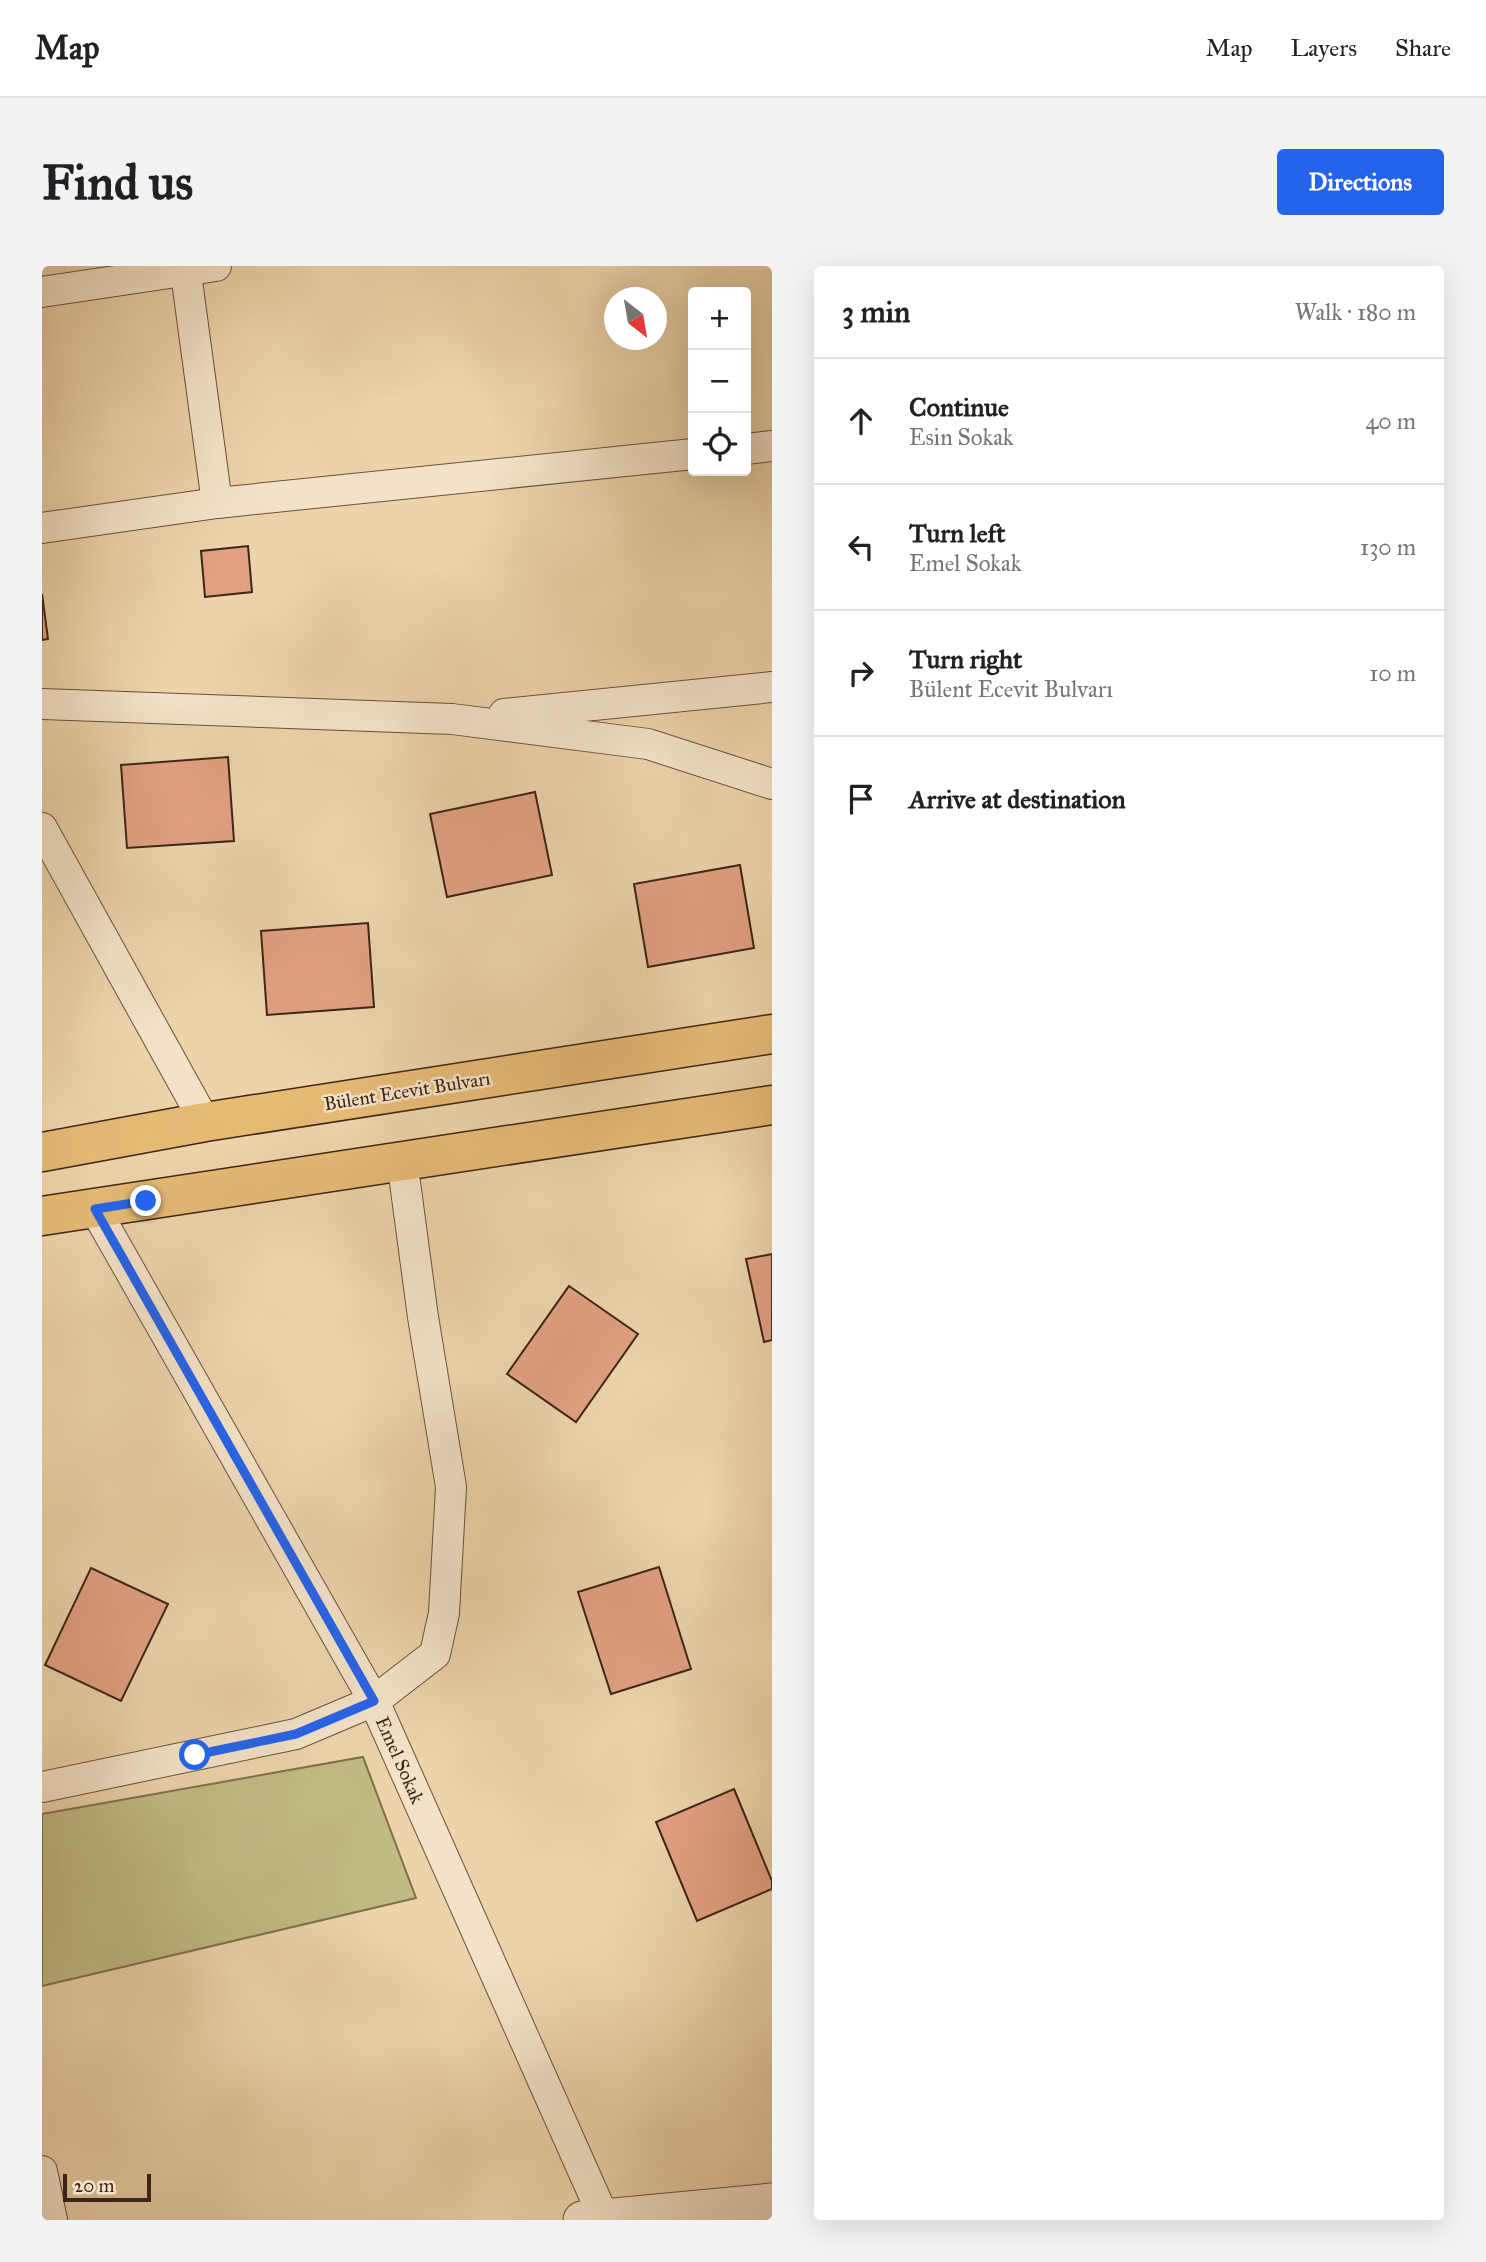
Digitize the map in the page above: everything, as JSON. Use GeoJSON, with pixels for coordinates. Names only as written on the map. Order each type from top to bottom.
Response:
{"type":"FeatureCollection","features":[{"type":"Feature","properties":{"kind":"main road","name":"Bülent Ecevit Bulvarı"},"geometry":{"type":"LineString","coordinates":[[42,1152],[205,1122],[772,1034]]}},
{"type":"Feature","properties":{"kind":"main road"},"geometry":{"type":"LineString","coordinates":[[42,1216],[772,1105]]}},
{"type":"Feature","properties":{"kind":"street"},"geometry":{"type":"LineString","coordinates":[[42,292],[186,268],[216,266]]}},
{"type":"Feature","properties":{"kind":"street"},"geometry":{"type":"LineString","coordinates":[[186,268],[218,503]]}},
{"type":"Feature","properties":{"kind":"street"},"geometry":{"type":"LineString","coordinates":[[751,448],[772,446]]}},
{"type":"Feature","properties":{"kind":"street"},"geometry":{"type":"LineString","coordinates":[[42,528],[218,503],[688,455]]}},
{"type":"Feature","properties":{"kind":"street"},"geometry":{"type":"LineString","coordinates":[[452,719],[772,687]]}},
{"type":"Feature","properties":{"kind":"street"},"geometry":{"type":"LineString","coordinates":[[42,704],[452,719],[648,744],[772,784]]}},
{"type":"Feature","properties":{"kind":"street"},"geometry":{"type":"LineString","coordinates":[[42,828],[205,1122]]}},
{"type":"Feature","properties":{"kind":"street"},"geometry":{"type":"LineString","coordinates":[[42,1787],[296,1734],[374,1701],[435,1654],[444,1613],[451,1487],[423,1317],[402,1160]]}},
{"type":"Feature","properties":{"kind":"street","name":"Emel Sokak"},"geometry":{"type":"LineString","coordinates":[[95,1209],[374,1701],[597,2219]]}},
{"type":"Feature","properties":{"kind":"street"},"geometry":{"type":"LineString","coordinates":[[42,2171],[52,2220]]}},
{"type":"Feature","properties":{"kind":"street"},"geometry":{"type":"LineString","coordinates":[[597,2219],[772,2202]]}},
{"type":"Feature","properties":{"kind":"shaded area"},"geometry":{"type":"Polygon","coordinates":[[[363,1757],[416,1898],[42,1986],[42,1814],[363,1757]]]}},
{"type":"Feature","properties":{"kind":"building"},"geometry":{"type":"Polygon","coordinates":[[[248,546],[252,592],[205,597],[201,551],[248,546]]]}},
{"type":"Feature","properties":{"kind":"building"},"geometry":{"type":"Polygon","coordinates":[[[42,594],[48,639],[42,640],[42,594]]]}},
{"type":"Feature","properties":{"kind":"building"},"geometry":{"type":"Polygon","coordinates":[[[228,757],[234,841],[127,848],[121,765],[228,757]]]}},
{"type":"Feature","properties":{"kind":"building"},"geometry":{"type":"Polygon","coordinates":[[[535,792],[552,875],[447,897],[430,814],[535,792]]]}},
{"type":"Feature","properties":{"kind":"building"},"geometry":{"type":"Polygon","coordinates":[[[740,865],[754,948],[648,967],[634,884],[740,865]]]}},
{"type":"Feature","properties":{"kind":"building"},"geometry":{"type":"Polygon","coordinates":[[[368,923],[374,1007],[267,1015],[261,931],[368,923]]]}},
{"type":"Feature","properties":{"kind":"building"},"geometry":{"type":"Polygon","coordinates":[[[772,1254],[772,1340],[764,1342],[746,1259],[772,1254]]]}},
{"type":"Feature","properties":{"kind":"building"},"geometry":{"type":"Polygon","coordinates":[[[569,1286],[638,1334],[576,1422],[507,1374],[569,1286]]]}},
{"type":"Feature","properties":{"kind":"building"},"geometry":{"type":"Polygon","coordinates":[[[659,1567],[691,1669],[611,1694],[578,1592],[659,1567]]]}},
{"type":"Feature","properties":{"kind":"building"},"geometry":{"type":"Polygon","coordinates":[[[91,1568],[168,1604],[121,1701],[45,1665],[91,1568]]]}},
{"type":"Feature","properties":{"kind":"building"},"geometry":{"type":"Polygon","coordinates":[[[734,1789],[772,1881],[772,1889],[697,1921],[656,1822],[734,1789]]]}},
{"type":"Feature","properties":{"kind":"route"},"geometry":{"type":"LineString","coordinates":[[146,1201],[95,1209],[374,1701],[296,1734],[195,1755]]}}]}
